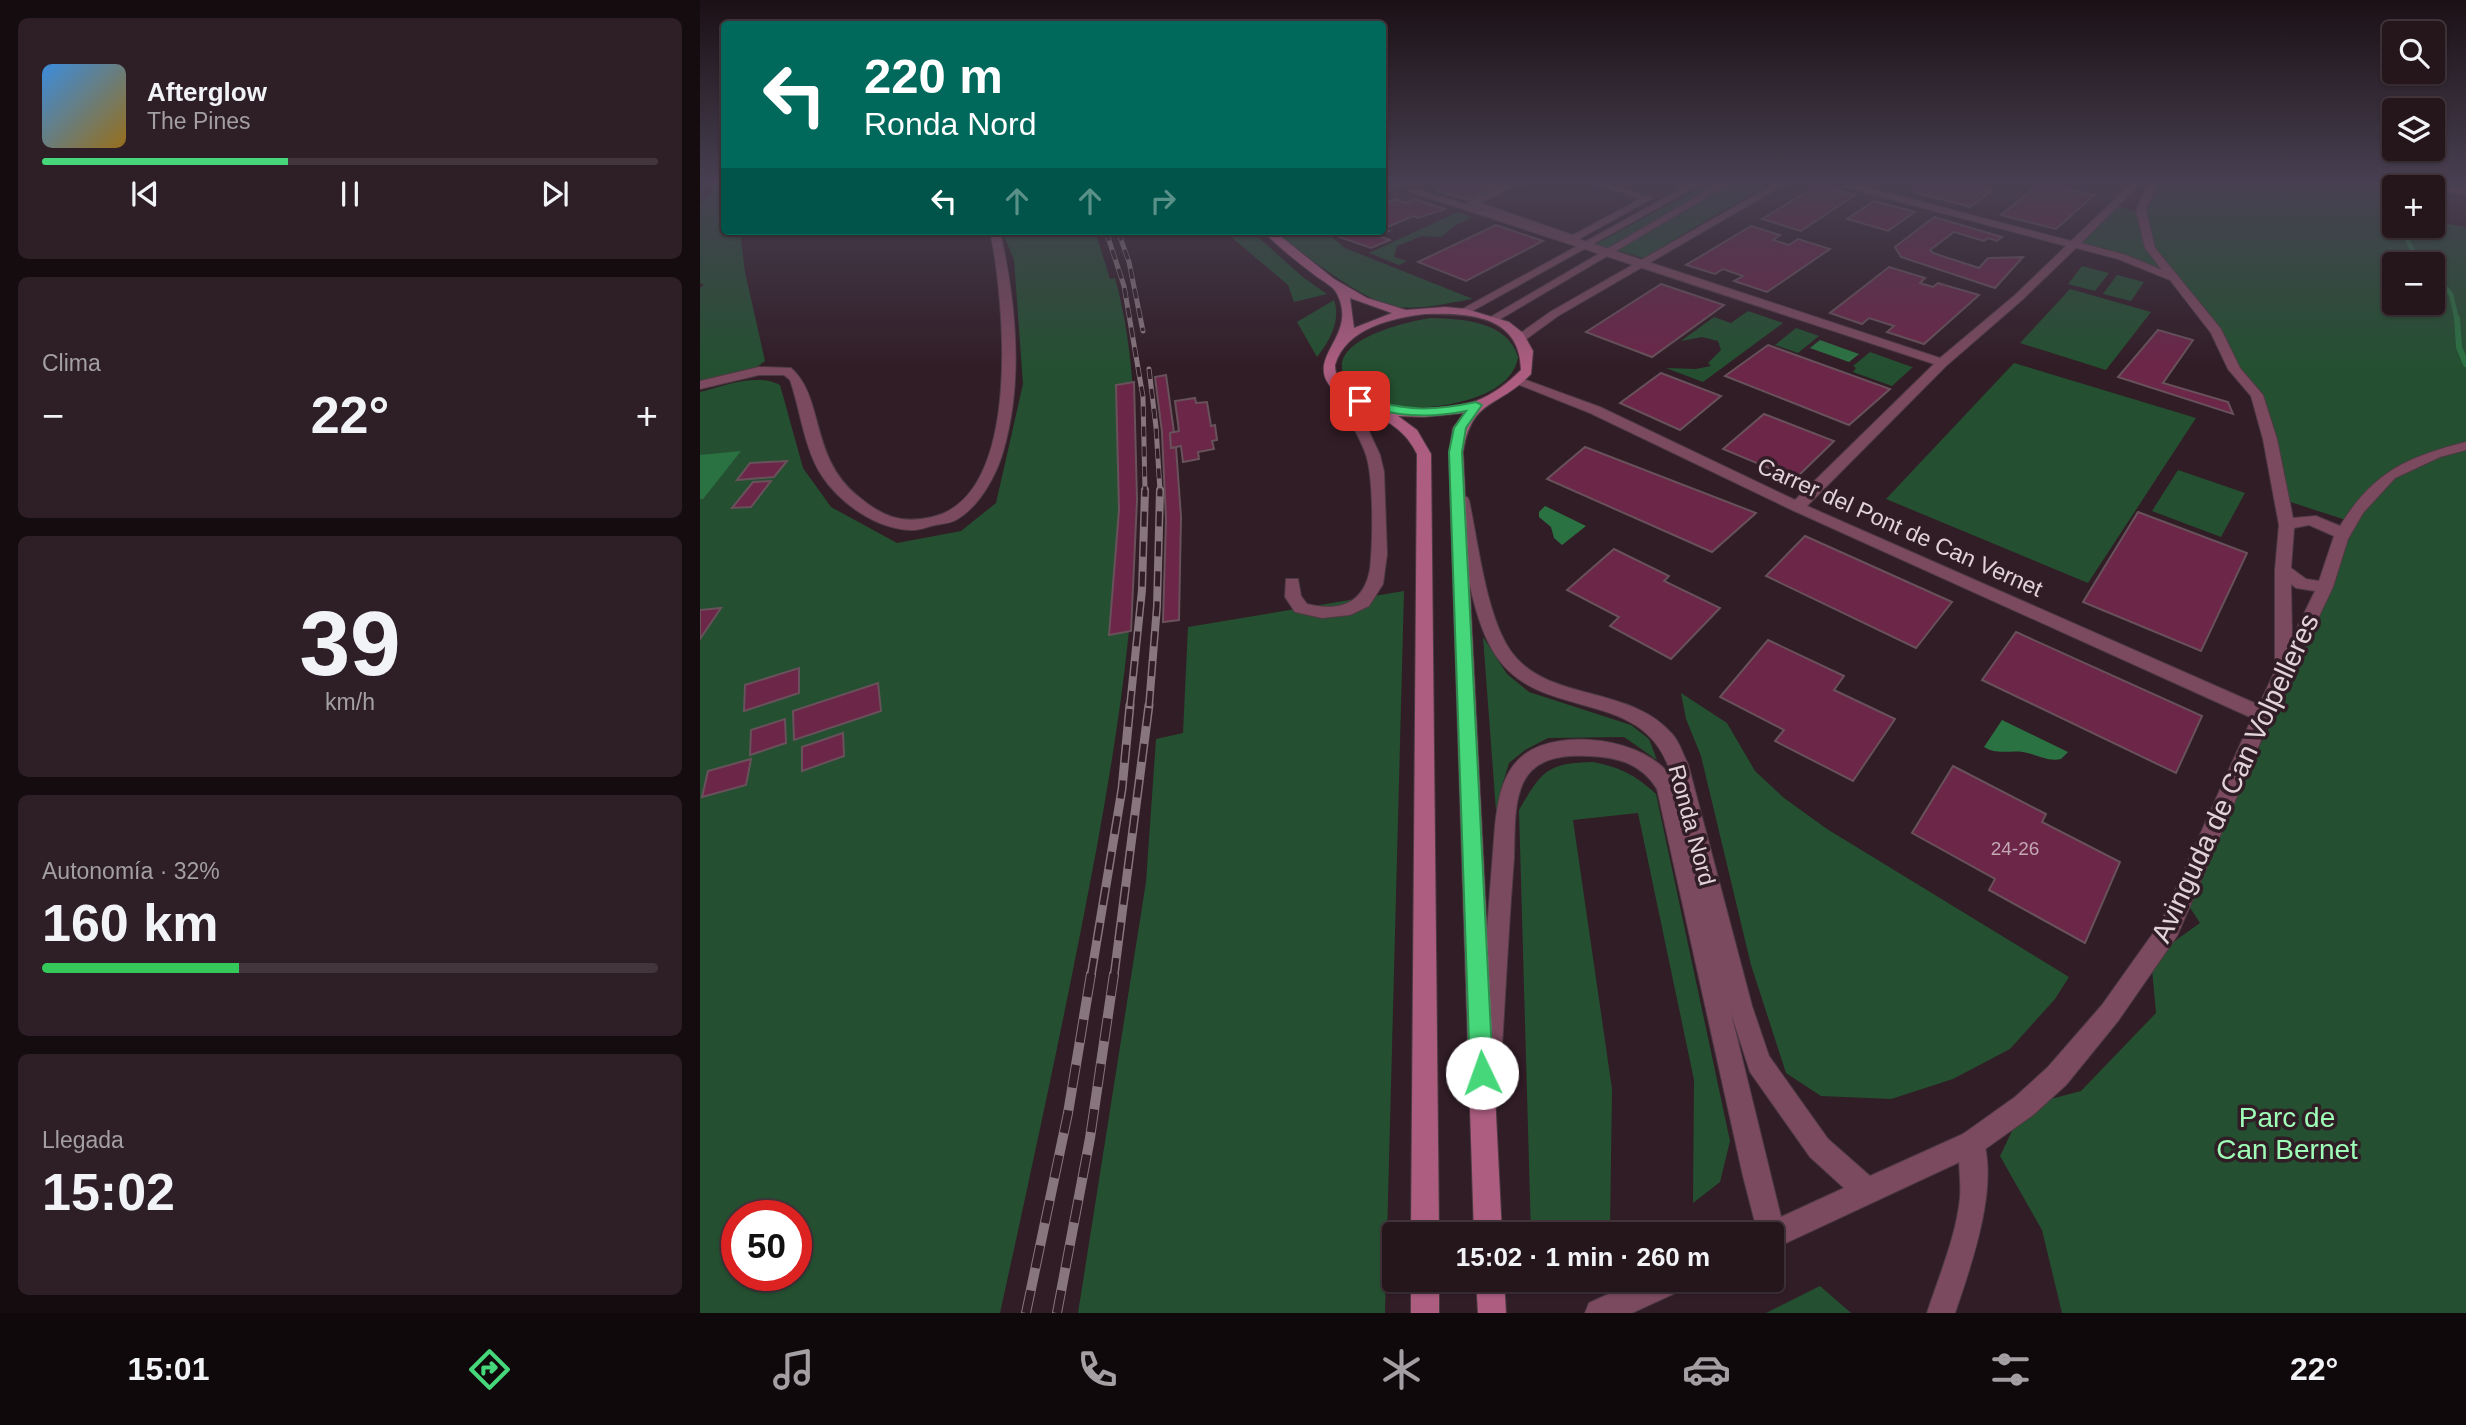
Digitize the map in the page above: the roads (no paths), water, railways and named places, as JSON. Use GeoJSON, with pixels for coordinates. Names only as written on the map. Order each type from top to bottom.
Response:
{"type":"FeatureCollection","features":[{"type":"Feature","properties":{"kind":"main road"},"geometry":{"type":"LineString","coordinates":[[1284,244],[1342,292],[1367,304],[1409,313],[1463,313],[1493,319],[1509,326],[1528,347],[1527,371],[1518,382],[1510,389],[1476,405],[1432,413],[1398,412],[1375,407]]}},
{"type":"Feature","properties":{"kind":"main road"},"geometry":{"type":"LineString","coordinates":[[1342,292],[1348,323],[1342,340],[1331,357],[1329,374],[1334,384],[1346,395],[1375,407],[1408,428],[1423,454],[1425,1222]]}},
{"type":"Feature","properties":{"kind":"main road"},"geometry":{"type":"LineString","coordinates":[[1342,340],[1376,321],[1409,313]]}},
{"type":"Feature","properties":{"kind":"main road","name":"Ronda Nord"},"geometry":{"type":"LineString","coordinates":[[1476,405],[1465,418],[1457,437],[1457,480],[1488,1222]]}},
{"type":"Feature","properties":{"kind":"main road"},"geometry":{"type":"LineString","coordinates":[[1425,1292],[1425,1313]]}},
{"type":"Feature","properties":{"kind":"main road"},"geometry":{"type":"LineString","coordinates":[[1491,1292],[1492,1313]]}},
{"type":"Feature","properties":{"kind":"street"},"geometry":{"type":"LineString","coordinates":[[700,385],[759,371],[787,371],[796,379],[819,454],[838,487],[871,512],[895,523],[919,526],[946,520],[970,504],[978,493],[999,443],[1007,406],[1008,312],[999,244]]}},
{"type":"Feature","properties":{"kind":"street"},"geometry":{"type":"LineString","coordinates":[[1463,313],[1584,244]]}},
{"type":"Feature","properties":{"kind":"street"},"geometry":{"type":"LineString","coordinates":[[1585,244],[1942,363]]}},
{"type":"Feature","properties":{"kind":"street"},"geometry":{"type":"LineString","coordinates":[[1493,319],[1619,244]]}},
{"type":"Feature","properties":{"kind":"street"},"geometry":{"type":"LineString","coordinates":[[1521,337],[1676,244]]}},
{"type":"Feature","properties":{"kind":"street"},"geometry":{"type":"LineString","coordinates":[[2149,244],[2172,278],[2217,332],[2234,369],[2257,395],[2270,439],[2280,491],[2294,522],[2283,570],[2283,672]]}},
{"type":"Feature","properties":{"kind":"street"},"geometry":{"type":"LineString","coordinates":[[1797,507],[1942,363],[2018,298],[2070,245],[2122,257],[2172,278]]}},
{"type":"Feature","properties":{"kind":"street"},"geometry":{"type":"LineString","coordinates":[[2122,257],[2140,257],[2150,248]]}},
{"type":"Feature","properties":{"kind":"street","name":"Carrer del Pont de Can Vernet"},"geometry":{"type":"LineString","coordinates":[[1518,382],[1595,410],[1797,507],[2263,715]]}},
{"type":"Feature","properties":{"kind":"street"},"geometry":{"type":"LineString","coordinates":[[1292,583],[1293,597],[1301,608],[1328,614],[1358,605],[1370,594],[1375,584],[1379,563],[1376,464],[1364,431],[1349,407],[1346,395]]}},
{"type":"Feature","properties":{"kind":"street","name":"Avinguda de Can Volpelleres"},"geometry":{"type":"LineString","coordinates":[[1784,1229],[1972,1143],[2024,1106],[2057,1076],[2110,1013],[2169,929],[2263,715],[2325,587],[2342,534],[2357,510],[2390,475],[2435,454],[2466,446]]}},
{"type":"Feature","properties":{"kind":"street","name":"Ronda Nord"},"geometry":{"type":"LineString","coordinates":[[1457,480],[1491,627],[1504,655],[1532,681],[1629,710],[1652,725],[1668,741],[1678,764],[1740,1006],[1759,1063],[1819,1148],[1867,1191]]}},
{"type":"Feature","properties":{"kind":"street"},"geometry":{"type":"LineString","coordinates":[[2294,522],[2319,519],[2342,534]]}},
{"type":"Feature","properties":{"kind":"street"},"geometry":{"type":"LineString","coordinates":[[2283,570],[2302,584],[2325,587]]}},
{"type":"Feature","properties":{"kind":"street"},"geometry":{"type":"LineString","coordinates":[[1485,1140],[1499,904],[1507,814],[1514,782],[1526,764],[1547,753],[1570,748],[1626,752],[1648,762],[1661,775],[1667,787],[1768,1222]]}},
{"type":"Feature","properties":{"kind":"street"},"geometry":{"type":"LineString","coordinates":[[1941,1313],[1962,1249],[1973,1199],[1972,1143]]}},
{"type":"Feature","properties":{"kind":"street"},"geometry":{"type":"LineString","coordinates":[[1599,1313],[1645,1292]]}},
{"type":"Feature","properties":{"kind":"waterway"},"geometry":{"type":"LineString","coordinates":[[2409,244],[2413,252]]}},
{"type":"Feature","properties":{"kind":"waterway"},"geometry":{"type":"LineString","coordinates":[[2445,287],[2451,294],[2457,320]]}},
{"type":"Feature","properties":{"kind":"waterway"},"geometry":{"type":"LineString","coordinates":[[2457,318],[2459,347],[2466,364]]}},
{"type":"Feature","properties":{"kind":"railway"},"geometry":{"type":"LineString","coordinates":[[1110,244],[1124,286],[1143,397],[1145,490]]}},
{"type":"Feature","properties":{"kind":"railway"},"geometry":{"type":"LineString","coordinates":[[1123,244],[1143,331]]}},
{"type":"Feature","properties":{"kind":"railway"},"geometry":{"type":"LineString","coordinates":[[1149,369],[1160,491]]}},
{"type":"Feature","properties":{"kind":"railway"},"geometry":{"type":"LineString","coordinates":[[1130,706],[1142,590],[1145,490]]}},
{"type":"Feature","properties":{"kind":"railway"},"geometry":{"type":"LineString","coordinates":[[1149,706],[1157,606],[1160,491]]}},
{"type":"Feature","properties":{"kind":"railway"},"geometry":{"type":"LineString","coordinates":[[1091,976],[1122,789],[1130,705]]}},
{"type":"Feature","properties":{"kind":"railway"},"geometry":{"type":"LineString","coordinates":[[1114,976],[1149,705]]}},
{"type":"Feature","properties":{"kind":"railway"},"geometry":{"type":"LineString","coordinates":[[1026,1313],[1068,1113],[1091,974]]}},
{"type":"Feature","properties":{"kind":"railway"},"geometry":{"type":"LineString","coordinates":[[1057,1313],[1090,1138],[1114,974]]}},
{"type":"Feature","properties":{"kind":"park label","name":"Parc de Can Bernet"},"geometry":{"type":"Point","coordinates":[2287,1133]}}]}
